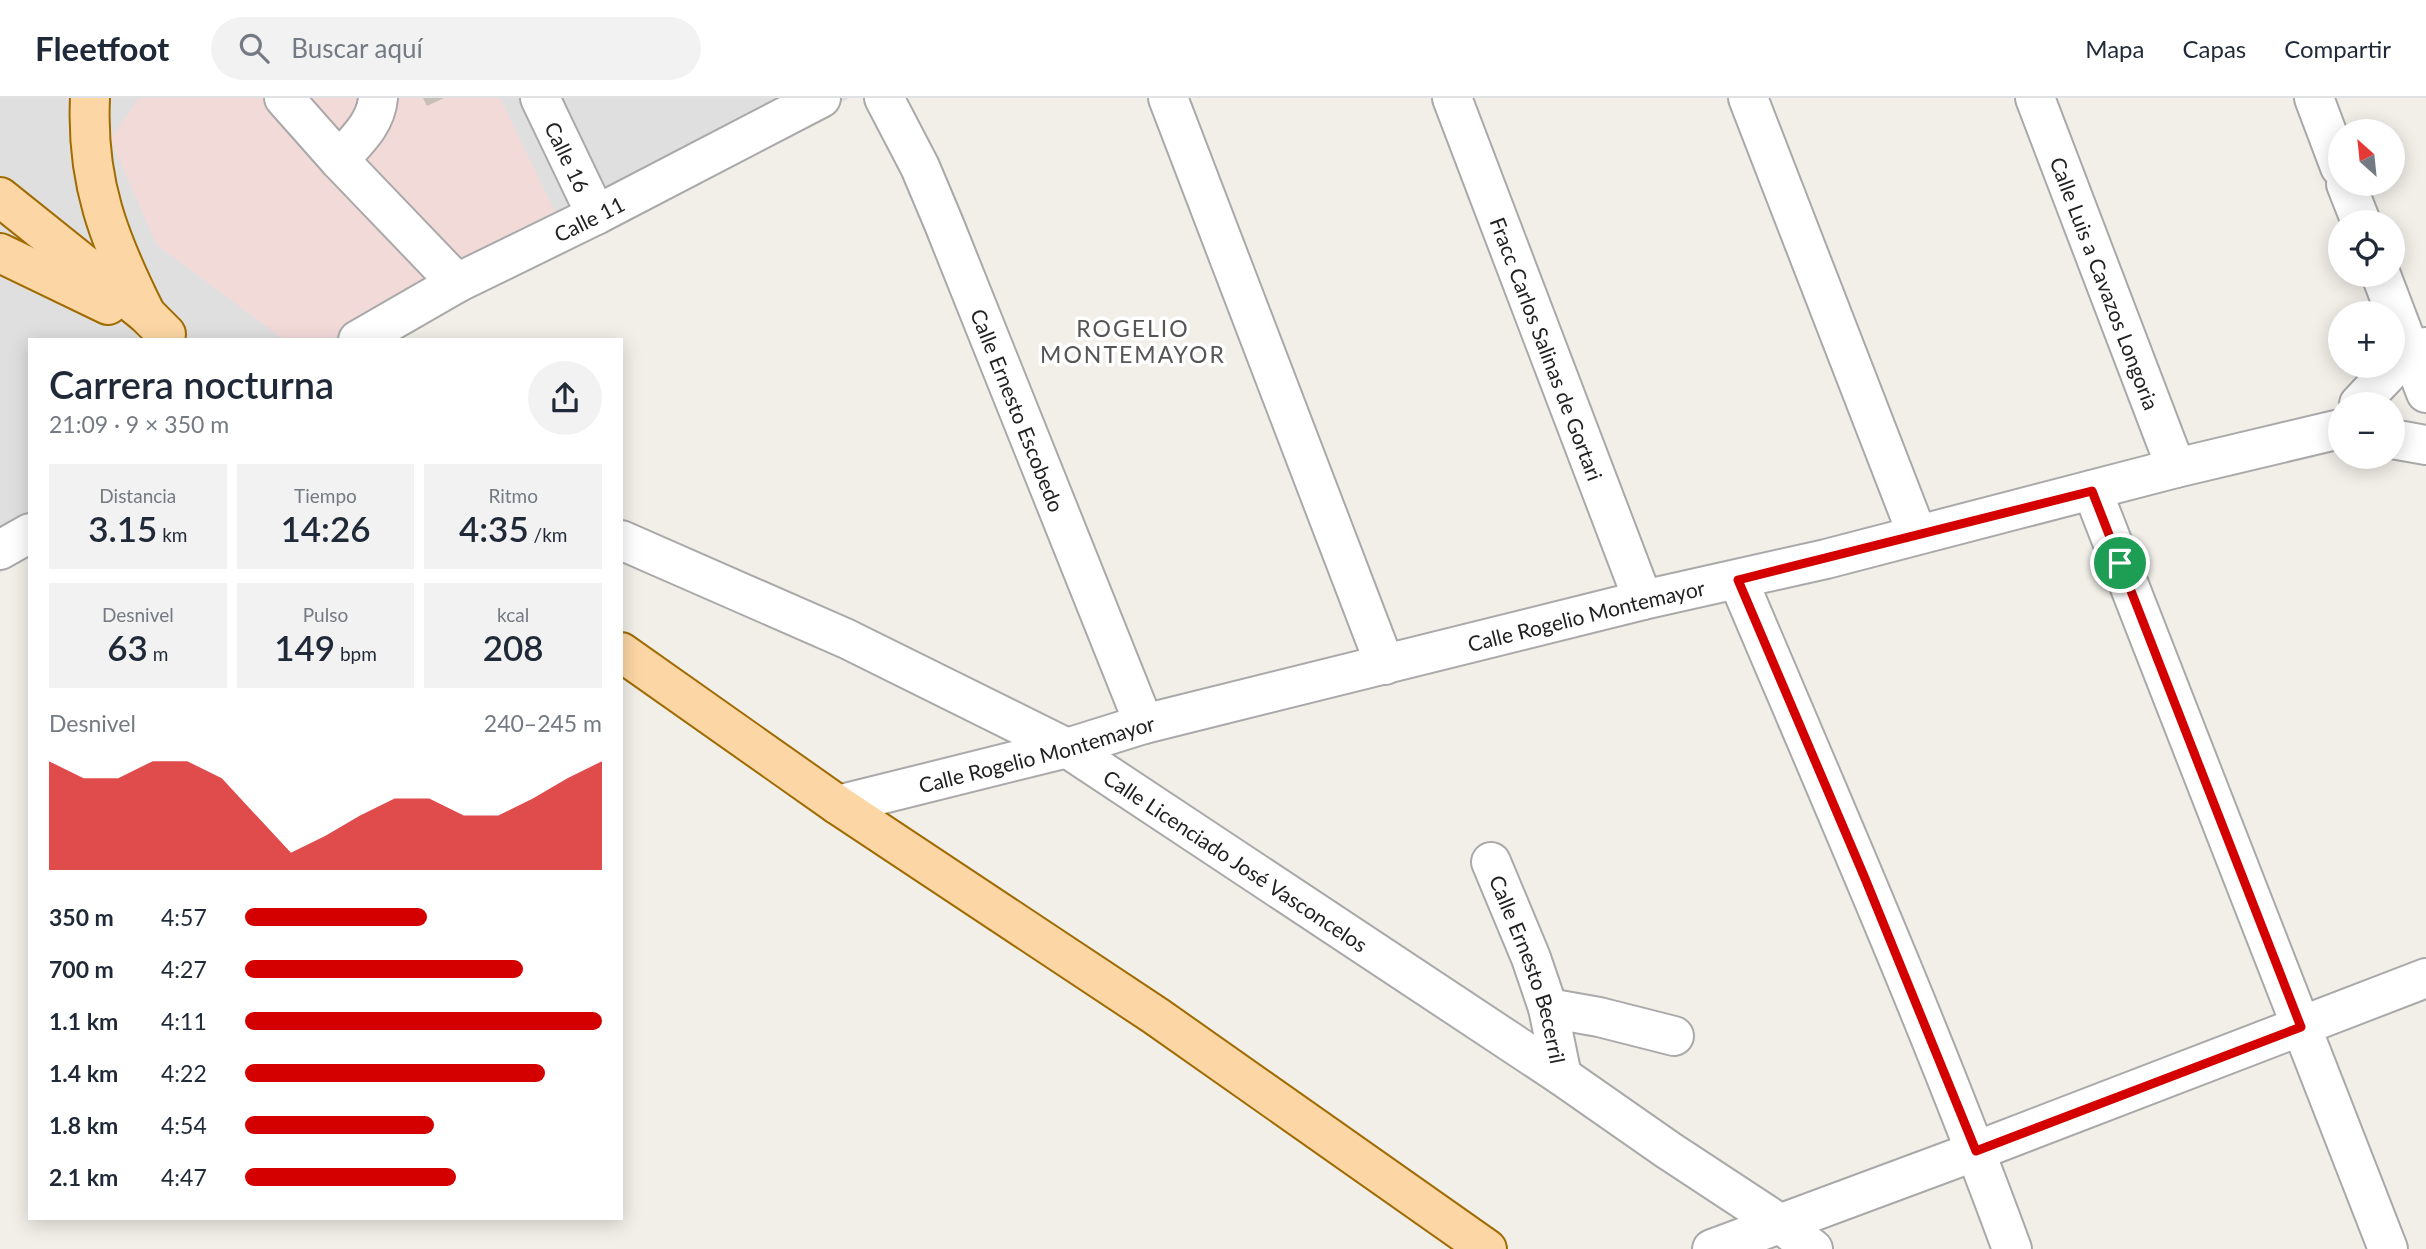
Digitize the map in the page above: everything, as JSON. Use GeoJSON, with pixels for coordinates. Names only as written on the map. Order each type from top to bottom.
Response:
{"type":"FeatureCollection","features":[{"type":"Feature","properties":{"kind":"main road"},"geometry":{"type":"LineString","coordinates":[[90,98],[92,171],[102,212],[117,253],[162,329]]}},
{"type":"Feature","properties":{"kind":"main road"},"geometry":{"type":"LineString","coordinates":[[0,197],[162,329]]}},
{"type":"Feature","properties":{"kind":"main road"},"geometry":{"type":"LineString","coordinates":[[0,253],[162,329]]}},
{"type":"Feature","properties":{"kind":"main road"},"geometry":{"type":"LineString","coordinates":[[623,653],[838,805],[1156,1016],[1487,1249]]}},
{"type":"Feature","properties":{"kind":"street"},"geometry":{"type":"LineString","coordinates":[[284,98],[457,284]]}},
{"type":"Feature","properties":{"kind":"street"},"geometry":{"type":"LineString","coordinates":[[339,160],[367,127],[377,110],[378,98]]}},
{"type":"Feature","properties":{"kind":"street","name":"Calle 16"},"geometry":{"type":"LineString","coordinates":[[540,98],[596,215]]}},
{"type":"Feature","properties":{"kind":"street","name":"Calle 11"},"geometry":{"type":"LineString","coordinates":[[366,338],[408,327],[457,284],[821,98]]}},
{"type":"Feature","properties":{"kind":"street","name":"Calle Ernesto Escobedo"},"geometry":{"type":"LineString","coordinates":[[884,98],[920,167],[944,224],[1144,724]]}},
{"type":"Feature","properties":{"kind":"street"},"geometry":{"type":"LineString","coordinates":[[1168,98],[1385,665]]}},
{"type":"Feature","properties":{"kind":"street","name":"Fracc Carlos Salinas de Gortari"},"geometry":{"type":"LineString","coordinates":[[1452,98],[1643,600]]}},
{"type":"Feature","properties":{"kind":"street"},"geometry":{"type":"LineString","coordinates":[[1748,98],[1917,534]]}},
{"type":"Feature","properties":{"kind":"street","name":"Calle Luis a Cavazos Longoria"},"geometry":{"type":"LineString","coordinates":[[2035,98],[2176,468]]}},
{"type":"Feature","properties":{"kind":"street"},"geometry":{"type":"LineString","coordinates":[[2315,98],[2328,134]]}},
{"type":"Feature","properties":{"kind":"street"},"geometry":{"type":"LineString","coordinates":[[2387,287],[2418,349],[2426,393]]}},
{"type":"Feature","properties":{"kind":"street","name":"Calle Rogelio Montemayor"},"geometry":{"type":"LineString","coordinates":[[2374,392],[2418,349]]}},
{"type":"Feature","properties":{"kind":"street","name":"Calle Rogelio Montemayor"},"geometry":{"type":"LineString","coordinates":[[838,805],[1067,748],[1144,724],[2092,491],[2328,426]]}},
{"type":"Feature","properties":{"kind":"street"},"geometry":{"type":"LineString","coordinates":[[2405,441],[2426,445]]}},
{"type":"Feature","properties":{"kind":"street"},"geometry":{"type":"LineString","coordinates":[[2092,491],[2388,1249]]}},
{"type":"Feature","properties":{"kind":"street"},"geometry":{"type":"LineString","coordinates":[[0,550],[28,534]]}},
{"type":"Feature","properties":{"kind":"street","name":"Calle Licenciado José Vasconcelos"},"geometry":{"type":"LineString","coordinates":[[623,541],[847,639],[1067,748],[1562,1076],[1782,1225],[1813,1249]]}},
{"type":"Feature","properties":{"kind":"street"},"geometry":{"type":"LineString","coordinates":[[1738,580],[1864,876],[1976,1151],[2012,1249]]}},
{"type":"Feature","properties":{"kind":"street","name":"Calle Ernesto Becerril"},"geometry":{"type":"LineString","coordinates":[[1492,862],[1548,1007],[1562,1076]]}},
{"type":"Feature","properties":{"kind":"street"},"geometry":{"type":"LineString","coordinates":[[1712,1249],[1782,1225],[2426,978]]}},
{"type":"Feature","properties":{"kind":"street"},"geometry":{"type":"LineString","coordinates":[[1548,1007],[1674,1036]]}},
{"type":"Feature","properties":{"kind":"shaded area"},"geometry":{"type":"Polygon","coordinates":[[[0,98],[849,98],[394,338],[28,338],[28,556],[0,573],[0,98]]]}},
{"type":"Feature","properties":{"kind":"shaded area"},"geometry":{"type":"Polygon","coordinates":[[[139,98],[500,98],[558,218],[334,338],[282,338],[157,245],[110,139],[139,98]]]}},
{"type":"Feature","properties":{"kind":"building"},"geometry":{"type":"Polygon","coordinates":[[[423,98],[444,98],[427,106],[423,98]]]}},
{"type":"Feature","properties":{"kind":"district","name":"ROGELIO MONTEMAYOR"},"geometry":{"type":"Point","coordinates":[1133,341]}},
{"type":"Feature","properties":{"kind":"route"},"geometry":{"type":"LineString","coordinates":[[2092,491],[2120,563],[2301,1027],[1976,1151],[1864,876],[1738,580],[2092,491]]}}]}
